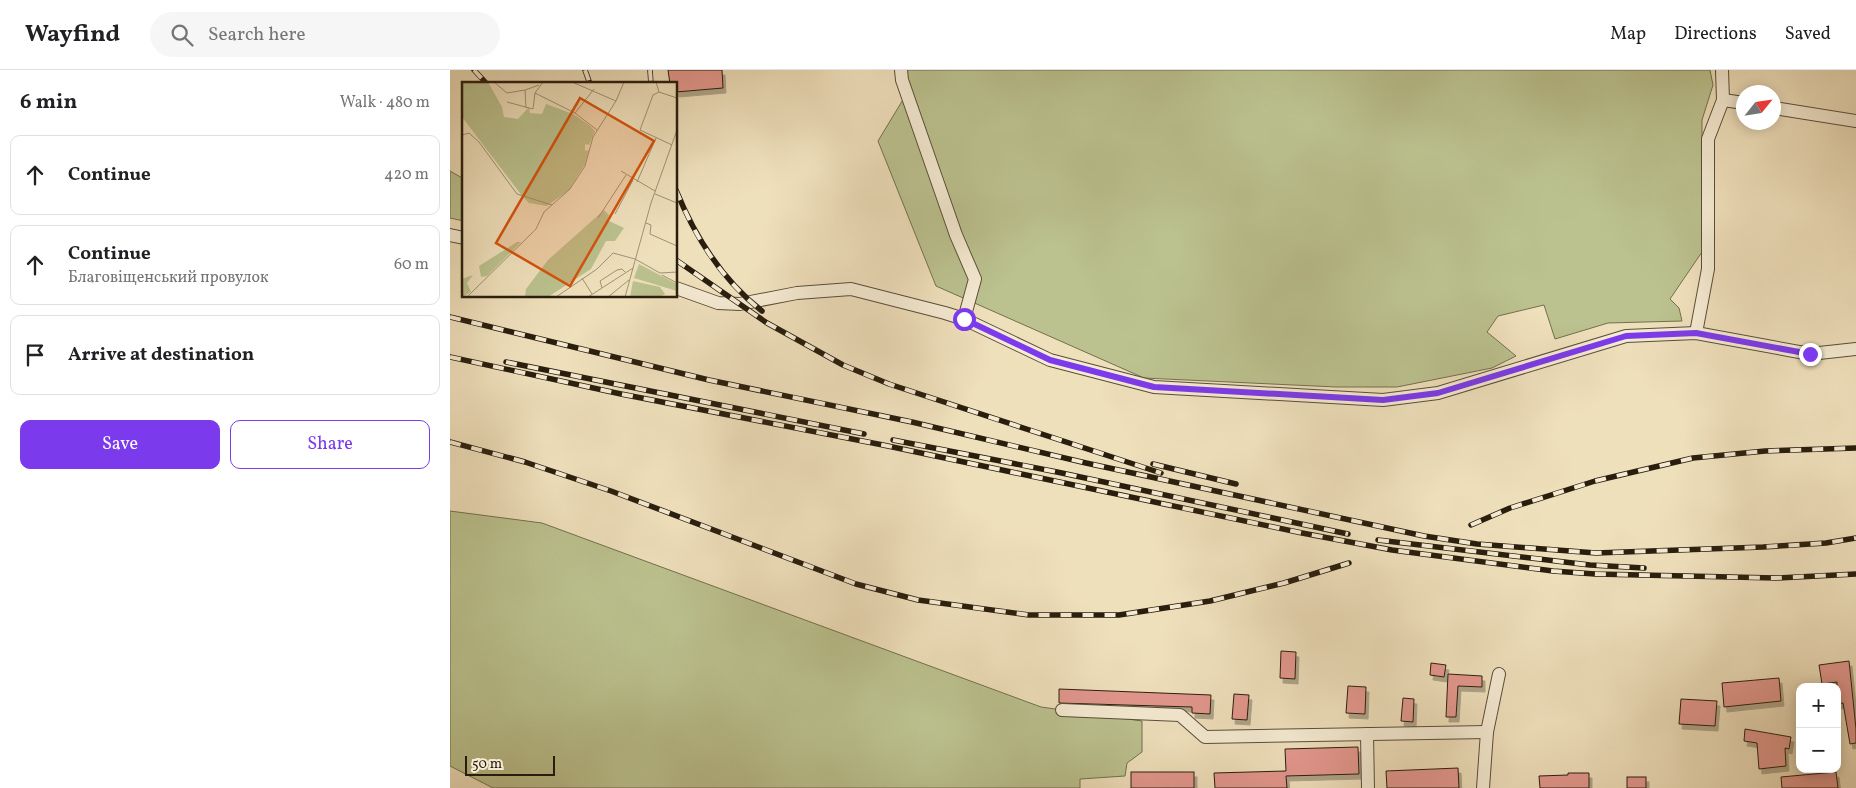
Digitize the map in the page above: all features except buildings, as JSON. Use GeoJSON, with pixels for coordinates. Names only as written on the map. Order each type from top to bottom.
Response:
{"type":"FeatureCollection","features":[{"type":"Feature","properties":{"kind":"street"},"geometry":{"type":"LineString","coordinates":[[901,70],[902,80],[956,235],[975,279],[964,319]]}},
{"type":"Feature","properties":{"kind":"street"},"geometry":{"type":"LineString","coordinates":[[1696,333],[1708,269],[1708,139],[1723,100],[1722,70]]}},
{"type":"Feature","properties":{"kind":"street"},"geometry":{"type":"LineString","coordinates":[[1723,100],[1736,102]]}},
{"type":"Feature","properties":{"kind":"street"},"geometry":{"type":"LineString","coordinates":[[1781,109],[1856,122]]}},
{"type":"Feature","properties":{"kind":"street"},"geometry":{"type":"LineString","coordinates":[[678,289],[718,303],[740,304],[797,294],[851,289],[964,319],[1050,360],[1154,387],[1383,400],[1438,393],[1626,336],[1696,333],[1810,354],[1856,349]]}},
{"type":"Feature","properties":{"kind":"street"},"geometry":{"type":"LineString","coordinates":[[1483,788],[1487,732],[1499,674]]}},
{"type":"Feature","properties":{"kind":"street"},"geometry":{"type":"LineString","coordinates":[[1062,710],[1180,715],[1205,737],[1487,732]]}},
{"type":"Feature","properties":{"kind":"street"},"geometry":{"type":"LineString","coordinates":[[1367,734],[1368,788]]}},
{"type":"Feature","properties":{"kind":"green space"},"geometry":{"type":"Polygon","coordinates":[[[897,70],[1710,70],[1713,85],[1702,120],[1702,252],[1670,299],[1679,308],[1682,321],[1608,323],[1555,339],[1544,305],[1498,316],[1487,332],[1516,356],[1492,368],[1397,387],[1336,387],[1144,378],[936,286],[878,141],[904,98],[897,70]]]}},
{"type":"Feature","properties":{"kind":"green space"},"geometry":{"type":"Polygon","coordinates":[[[450,171],[462,178],[462,221],[450,218],[450,171]]]}},
{"type":"Feature","properties":{"kind":"green space"},"geometry":{"type":"Polygon","coordinates":[[[450,511],[542,523],[1041,707],[1142,721],[1142,752],[1127,763],[1125,776],[1080,779],[1080,788],[493,788],[450,766],[450,511]]]}},
{"type":"Feature","properties":{"kind":"railway"},"geometry":{"type":"LineString","coordinates":[[474,70],[485,82]]}},
{"type":"Feature","properties":{"kind":"railway"},"geometry":{"type":"LineString","coordinates":[[585,70],[589,82]]}},
{"type":"Feature","properties":{"kind":"railway"},"geometry":{"type":"LineString","coordinates":[[650,70],[651,82]]}},
{"type":"Feature","properties":{"kind":"railway"},"geometry":{"type":"LineString","coordinates":[[678,195],[701,241],[711,256],[734,285],[762,311]]}},
{"type":"Feature","properties":{"kind":"railway"},"geometry":{"type":"LineString","coordinates":[[678,261],[767,323],[843,365],[889,384],[1161,473]]}},
{"type":"Feature","properties":{"kind":"railway"},"geometry":{"type":"LineString","coordinates":[[450,317],[709,380],[912,422],[1086,463],[1424,536],[1477,544],[1596,553],[1763,547],[1826,543],[1856,538]]}},
{"type":"Feature","properties":{"kind":"railway"},"geometry":{"type":"LineString","coordinates":[[450,357],[621,394],[883,445],[1302,533],[1392,550],[1553,571],[1595,574],[1776,578],[1856,574]]}},
{"type":"Feature","properties":{"kind":"railway"},"geometry":{"type":"LineString","coordinates":[[506,362],[864,434]]}},
{"type":"Feature","properties":{"kind":"railway"},"geometry":{"type":"LineString","coordinates":[[893,440],[1057,472],[1348,534]]}},
{"type":"Feature","properties":{"kind":"railway"},"geometry":{"type":"LineString","coordinates":[[450,442],[525,462],[611,491],[856,584],[918,600],[1029,615],[1119,615],[1210,601],[1284,583],[1349,563]]}},
{"type":"Feature","properties":{"kind":"railway"},"geometry":{"type":"LineString","coordinates":[[1471,525],[1510,508],[1595,481],[1693,458],[1765,451],[1856,448]]}},
{"type":"Feature","properties":{"kind":"railway"},"geometry":{"type":"LineString","coordinates":[[1153,464],[1236,484]]}},
{"type":"Feature","properties":{"kind":"railway"},"geometry":{"type":"LineString","coordinates":[[1378,540],[1590,565],[1644,568]]}},
{"type":"Feature","properties":{"kind":"route"},"geometry":{"type":"LineString","coordinates":[[964,319],[1050,360],[1154,387],[1383,400],[1438,393],[1626,336],[1696,333],[1810,354]]}}]}
